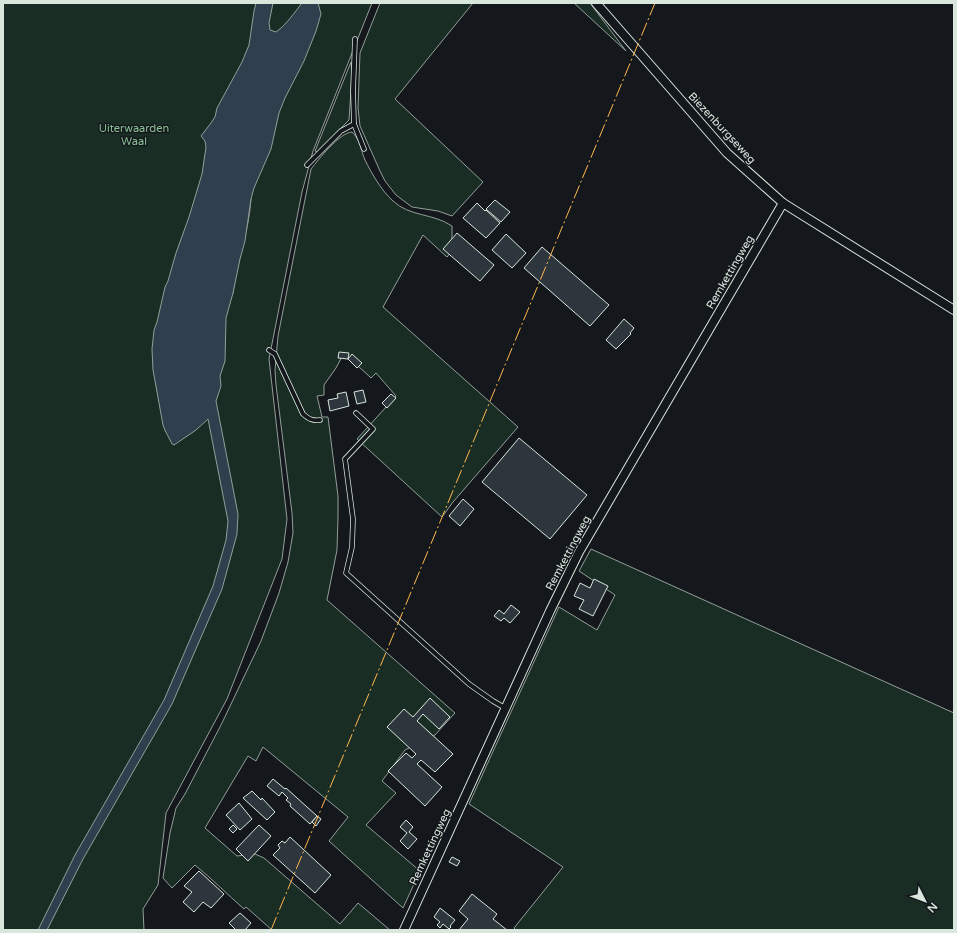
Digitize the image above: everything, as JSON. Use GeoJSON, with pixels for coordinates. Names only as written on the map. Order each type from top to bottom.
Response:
{"type":"FeatureCollection","features":[{"type":"Feature","properties":{"kind":"street","name":"Biezenburgseweg"},"geometry":{"type":"LineString","coordinates":[[596,3],[727,153],[783,202],[954,310]]}},
{"type":"Feature","properties":{"kind":"street","name":"Remkettingweg"},"geometry":{"type":"LineString","coordinates":[[404,930],[550,611],[579,552],[783,202]]}},
{"type":"Feature","properties":{"kind":"lane"},"geometry":{"type":"LineString","coordinates":[[355,39],[353,91],[354,124],[364,150]]}},
{"type":"Feature","properties":{"kind":"lane"},"geometry":{"type":"LineString","coordinates":[[307,165],[341,131],[354,124]]}},
{"type":"Feature","properties":{"kind":"lane"},"geometry":{"type":"LineString","coordinates":[[269,350],[275,354],[303,414],[308,419],[314,421],[320,420]]}},
{"type":"Feature","properties":{"kind":"lane"},"geometry":{"type":"LineString","coordinates":[[356,413],[373,429],[345,458],[353,519],[352,547],[346,573],[469,684],[493,701],[506,708]]}},
{"type":"Feature","properties":{"kind":"green space","name":"Uiterwaarden Waal"},"geometry":{"type":"Polygon","coordinates":[[[3,3],[372,3],[313,151],[302,192],[269,359],[287,519],[282,559],[227,699],[166,813],[158,885],[143,909],[144,930],[3,930],[3,3]],[[251,199],[237,244],[233,293],[237,269],[250,211],[251,199]]]}},
{"type":"Feature","properties":{"kind":"green space"},"geometry":{"type":"Polygon","coordinates":[[[380,3],[473,3],[395,99],[483,182],[452,216],[438,211],[412,207],[396,195],[385,181],[360,126],[358,108],[360,53],[380,3]]]}},
{"type":"Feature","properties":{"kind":"green space"},"geometry":{"type":"Polygon","coordinates":[[[574,3],[590,3],[626,51],[574,3]]]}},
{"type":"Feature","properties":{"kind":"green space"},"geometry":{"type":"Polygon","coordinates":[[[351,62],[352,75],[349,120],[317,152],[315,151],[351,62]]]}},
{"type":"Feature","properties":{"kind":"green space"},"geometry":{"type":"Polygon","coordinates":[[[352,132],[359,142],[365,160],[374,176],[393,201],[414,213],[437,219],[452,226],[452,251],[447,257],[423,235],[383,307],[518,427],[453,502],[442,517],[357,439],[396,396],[376,373],[371,378],[344,353],[324,385],[324,395],[317,396],[322,417],[328,417],[338,496],[337,550],[327,600],[455,713],[435,735],[405,750],[382,781],[396,793],[366,825],[420,871],[403,908],[329,841],[348,817],[263,747],[256,761],[248,756],[205,828],[237,856],[255,854],[264,858],[340,924],[358,903],[390,930],[272,930],[246,907],[244,909],[195,865],[172,888],[163,878],[170,833],[176,808],[185,794],[222,723],[261,641],[279,593],[288,562],[293,533],[292,513],[276,385],[275,370],[278,336],[311,169],[335,142],[347,133],[352,132]]]}},
{"type":"Feature","properties":{"kind":"green space"},"geometry":{"type":"Polygon","coordinates":[[[591,549],[954,713],[954,930],[516,930],[514,928],[563,867],[469,804],[559,607],[597,630],[615,595],[579,571],[591,549]]]}},
{"type":"Feature","properties":{"kind":"water"},"geometry":{"type":"Polygon","coordinates":[[[256,3],[273,3],[269,23],[270,30],[276,32],[287,22],[302,3],[318,3],[321,14],[304,61],[279,113],[271,149],[254,188],[245,241],[226,318],[225,361],[220,376],[221,386],[216,401],[238,514],[237,534],[222,589],[172,704],[83,859],[47,930],[38,930],[75,855],[164,700],[213,586],[226,540],[228,521],[208,419],[196,430],[174,445],[172,444],[163,425],[153,370],[152,349],[154,330],[165,287],[202,174],[206,147],[205,141],[201,136],[215,117],[217,108],[242,62],[249,45],[256,3]]]}},
{"type":"Feature","properties":{"kind":"building"},"geometry":{"type":"Polygon","coordinates":[[[495,200],[510,212],[501,222],[486,209],[495,200]]]}},
{"type":"Feature","properties":{"kind":"building"},"geometry":{"type":"Polygon","coordinates":[[[477,203],[500,223],[486,238],[463,218],[477,203]]]}},
{"type":"Feature","properties":{"kind":"building"},"geometry":{"type":"Polygon","coordinates":[[[457,233],[494,265],[480,281],[443,249],[457,233]]]}},
{"type":"Feature","properties":{"kind":"building"},"geometry":{"type":"Polygon","coordinates":[[[506,234],[526,253],[512,268],[492,250],[506,234]]]}},
{"type":"Feature","properties":{"kind":"building"},"geometry":{"type":"Polygon","coordinates":[[[542,247],[609,305],[590,326],[524,268],[542,247]]]}},
{"type":"Feature","properties":{"kind":"building"},"geometry":{"type":"Polygon","coordinates":[[[624,319],[634,328],[630,333],[631,334],[616,349],[606,340],[624,319]]]}},
{"type":"Feature","properties":{"kind":"building"},"geometry":{"type":"Polygon","coordinates":[[[339,352],[349,353],[348,359],[338,358],[339,352]]]}},
{"type":"Feature","properties":{"kind":"building"},"geometry":{"type":"Polygon","coordinates":[[[352,354],[362,363],[357,368],[348,359],[352,354]]]}},
{"type":"Feature","properties":{"kind":"building"},"geometry":{"type":"Polygon","coordinates":[[[363,390],[366,402],[357,404],[354,392],[363,390]]]}},
{"type":"Feature","properties":{"kind":"building"},"geometry":{"type":"Polygon","coordinates":[[[346,392],[349,406],[330,411],[328,400],[338,398],[337,394],[346,392]]]}},
{"type":"Feature","properties":{"kind":"building"},"geometry":{"type":"Polygon","coordinates":[[[391,394],[396,398],[387,408],[382,403],[391,394]]]}},
{"type":"Feature","properties":{"kind":"building"},"geometry":{"type":"Polygon","coordinates":[[[519,438],[587,495],[550,539],[482,482],[519,438]]]}},
{"type":"Feature","properties":{"kind":"building"},"geometry":{"type":"Polygon","coordinates":[[[463,499],[474,509],[460,526],[449,516],[463,499]]]}},
{"type":"Feature","properties":{"kind":"building"},"geometry":{"type":"Polygon","coordinates":[[[594,579],[608,586],[593,616],[579,609],[584,600],[574,596],[580,583],[590,588],[594,579]]]}},
{"type":"Feature","properties":{"kind":"building"},"geometry":{"type":"Polygon","coordinates":[[[511,605],[520,612],[510,623],[504,618],[501,621],[494,616],[499,610],[504,614],[511,605]]]}},
{"type":"Feature","properties":{"kind":"building"},"geometry":{"type":"Polygon","coordinates":[[[430,698],[450,717],[439,729],[423,714],[417,721],[453,754],[435,772],[421,760],[417,764],[442,787],[425,806],[388,771],[406,753],[412,758],[416,754],[387,727],[404,709],[413,717],[430,698]]]}},
{"type":"Feature","properties":{"kind":"building"},"geometry":{"type":"Polygon","coordinates":[[[273,779],[285,789],[286,788],[317,816],[310,824],[290,806],[291,804],[286,800],[288,798],[282,792],[279,796],[267,786],[273,779]]]}},
{"type":"Feature","properties":{"kind":"building"},"geometry":{"type":"Polygon","coordinates":[[[252,791],[261,800],[262,798],[275,812],[267,820],[243,798],[252,791]]]}},
{"type":"Feature","properties":{"kind":"building"},"geometry":{"type":"Polygon","coordinates":[[[239,803],[252,819],[240,830],[226,815],[239,803]]]}},
{"type":"Feature","properties":{"kind":"building"},"geometry":{"type":"Polygon","coordinates":[[[317,816],[321,819],[316,826],[312,822],[317,816]]]}},
{"type":"Feature","properties":{"kind":"building"},"geometry":{"type":"Polygon","coordinates":[[[406,820],[413,827],[409,832],[417,839],[408,849],[400,841],[407,833],[400,827],[406,820]]]}},
{"type":"Feature","properties":{"kind":"building"},"geometry":{"type":"Polygon","coordinates":[[[233,825],[237,829],[233,833],[229,829],[233,825]]]}},
{"type":"Feature","properties":{"kind":"building"},"geometry":{"type":"Polygon","coordinates":[[[259,825],[271,836],[248,861],[236,849],[259,825]]]}},
{"type":"Feature","properties":{"kind":"building"},"geometry":{"type":"Polygon","coordinates":[[[290,837],[331,875],[315,893],[273,855],[280,848],[278,845],[282,841],[285,843],[290,837]]]}},
{"type":"Feature","properties":{"kind":"building"},"geometry":{"type":"Polygon","coordinates":[[[452,857],[460,861],[457,866],[449,862],[452,857]]]}},
{"type":"Feature","properties":{"kind":"building"},"geometry":{"type":"Polygon","coordinates":[[[199,871],[224,894],[211,908],[203,902],[194,912],[183,902],[192,892],[184,886],[199,871]]]}},
{"type":"Feature","properties":{"kind":"building"},"geometry":{"type":"Polygon","coordinates":[[[472,894],[497,914],[493,919],[507,930],[459,930],[468,919],[459,911],[472,894]]]}},
{"type":"Feature","properties":{"kind":"building"},"geometry":{"type":"Polygon","coordinates":[[[440,908],[455,920],[449,929],[443,924],[440,928],[437,925],[440,922],[434,917],[440,908]]]}},
{"type":"Feature","properties":{"kind":"building"},"geometry":{"type":"Polygon","coordinates":[[[240,913],[251,923],[245,930],[236,930],[229,923],[240,913]]]}},
{"type":"Feature","properties":{"kind":"power"},"geometry":{"type":"LineString","coordinates":[[271,930],[655,3]]}}]}
